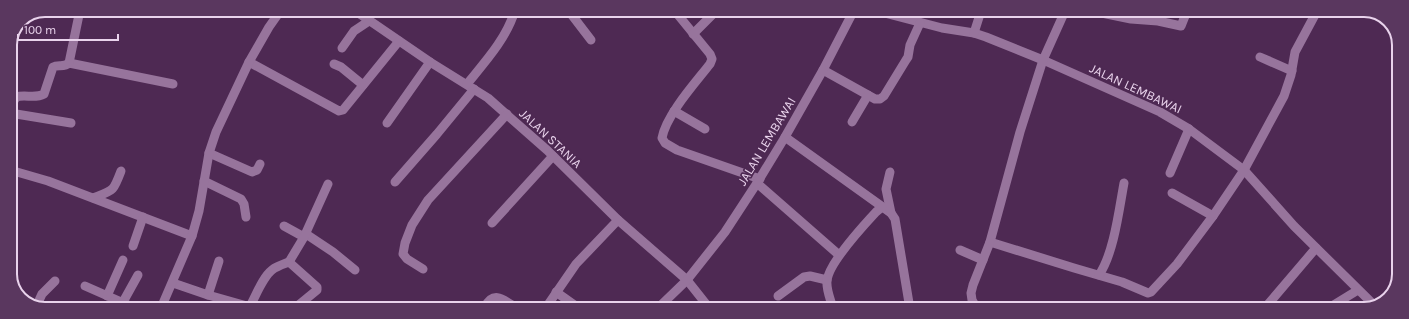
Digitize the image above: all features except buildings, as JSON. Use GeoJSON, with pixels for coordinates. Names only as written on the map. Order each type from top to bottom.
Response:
{"type":"FeatureCollection","features":[{"type":"Feature","properties":{"kind":"street"},"geometry":{"type":"LineString","coordinates":[[69,63],[79,17]]}},
{"type":"Feature","properties":{"kind":"street"},"geometry":{"type":"LineString","coordinates":[[164,302],[192,236],[199,211],[209,153],[216,132],[249,62],[276,17]]}},
{"type":"Feature","properties":{"kind":"street"},"geometry":{"type":"LineString","coordinates":[[342,48],[354,31],[367,17]]}},
{"type":"Feature","properties":{"kind":"street","name":"JALAN STANIA"},"geometry":{"type":"LineString","coordinates":[[369,17],[399,41],[430,62],[471,86],[507,114],[553,156],[618,220],[687,280],[704,302]]}},
{"type":"Feature","properties":{"kind":"street"},"geometry":{"type":"LineString","coordinates":[[395,182],[437,134],[471,86],[501,39],[512,17]]}},
{"type":"Feature","properties":{"kind":"street"},"geometry":{"type":"LineString","coordinates":[[573,17],[591,40]]}},
{"type":"Feature","properties":{"kind":"street"},"geometry":{"type":"LineString","coordinates":[[680,17],[710,54],[712,59],[710,64],[674,111],[663,132],[662,138],[665,143],[678,150],[758,181],[839,256]]}},
{"type":"Feature","properties":{"kind":"street"},"geometry":{"type":"LineString","coordinates":[[693,34],[710,17]]}},
{"type":"Feature","properties":{"kind":"street","name":"JALAN LEMBAWAI"},"geometry":{"type":"LineString","coordinates":[[664,302],[687,280],[725,232],[785,137],[823,70],[850,17]]}},
{"type":"Feature","properties":{"kind":"street","name":"JALAN LEMBAWAI"},"geometry":{"type":"LineString","coordinates":[[898,17],[950,30],[974,33],[1043,60],[1160,112],[1189,129],[1244,170],[1294,226],[1370,301]]}},
{"type":"Feature","properties":{"kind":"street"},"geometry":{"type":"LineString","coordinates":[[974,33],[979,17]]}},
{"type":"Feature","properties":{"kind":"street"},"geometry":{"type":"LineString","coordinates":[[973,302],[971,293],[973,285],[990,242],[1020,132],[1043,60],[1062,17]]}},
{"type":"Feature","properties":{"kind":"street"},"geometry":{"type":"LineString","coordinates":[[1121,17],[1158,21],[1181,26],[1185,17]]}},
{"type":"Feature","properties":{"kind":"street"},"geometry":{"type":"LineString","coordinates":[[990,242],[1151,292],[1177,264],[1244,170],[1284,96],[1292,71],[1295,52],[1314,17]]}},
{"type":"Feature","properties":{"kind":"street"},"geometry":{"type":"LineString","coordinates":[[823,70],[868,95],[880,99],[884,96],[908,57],[910,45],[920,23]]}},
{"type":"Feature","properties":{"kind":"street"},"geometry":{"type":"LineString","coordinates":[[249,62],[339,111],[343,110],[399,41]]}},
{"type":"Feature","properties":{"kind":"street"},"geometry":{"type":"LineString","coordinates":[[1260,57],[1292,71]]}},
{"type":"Feature","properties":{"kind":"street"},"geometry":{"type":"LineString","coordinates":[[387,123],[430,62]]}},
{"type":"Feature","properties":{"kind":"street"},"geometry":{"type":"LineString","coordinates":[[17,97],[40,96],[44,94],[53,67],[64,66],[69,63],[173,84]]}},
{"type":"Feature","properties":{"kind":"street"},"geometry":{"type":"LineString","coordinates":[[334,64],[341,67],[363,85]]}},
{"type":"Feature","properties":{"kind":"street"},"geometry":{"type":"LineString","coordinates":[[852,122],[868,95]]}},
{"type":"Feature","properties":{"kind":"street"},"geometry":{"type":"LineString","coordinates":[[674,111],[705,129]]}},
{"type":"Feature","properties":{"kind":"street"},"geometry":{"type":"LineString","coordinates":[[17,114],[71,123]]}},
{"type":"Feature","properties":{"kind":"street"},"geometry":{"type":"LineString","coordinates":[[423,269],[407,259],[403,254],[404,243],[412,225],[428,200],[507,114]]}},
{"type":"Feature","properties":{"kind":"street"},"geometry":{"type":"LineString","coordinates":[[1170,173],[1189,129]]}},
{"type":"Feature","properties":{"kind":"street"},"geometry":{"type":"LineString","coordinates":[[785,137],[891,213],[896,219],[909,302]]}},
{"type":"Feature","properties":{"kind":"street"},"geometry":{"type":"LineString","coordinates":[[209,153],[252,172],[257,170],[260,164]]}},
{"type":"Feature","properties":{"kind":"street"},"geometry":{"type":"LineString","coordinates":[[492,223],[553,156]]}},
{"type":"Feature","properties":{"kind":"street"},"geometry":{"type":"LineString","coordinates":[[93,198],[110,192],[114,188],[121,171]]}},
{"type":"Feature","properties":{"kind":"street"},"geometry":{"type":"LineString","coordinates":[[17,172],[48,181],[192,236]]}},
{"type":"Feature","properties":{"kind":"street"},"geometry":{"type":"LineString","coordinates":[[890,172],[886,188],[891,213]]}},
{"type":"Feature","properties":{"kind":"street"},"geometry":{"type":"LineString","coordinates":[[204,181],[241,199],[244,204],[246,218]]}},
{"type":"Feature","properties":{"kind":"street"},"geometry":{"type":"LineString","coordinates":[[1099,275],[1106,261],[1112,241],[1124,183]]}},
{"type":"Feature","properties":{"kind":"street"},"geometry":{"type":"LineString","coordinates":[[254,302],[270,272],[273,269],[289,262],[305,235],[328,184]]}},
{"type":"Feature","properties":{"kind":"street"},"geometry":{"type":"LineString","coordinates":[[1172,193],[1212,216]]}},
{"type":"Feature","properties":{"kind":"street"},"geometry":{"type":"LineString","coordinates":[[831,302],[827,286],[829,274],[839,256],[876,212],[882,207]]}},
{"type":"Feature","properties":{"kind":"street"},"geometry":{"type":"LineString","coordinates":[[132,246],[143,217]]}},
{"type":"Feature","properties":{"kind":"street"},"geometry":{"type":"LineString","coordinates":[[549,302],[588,250],[618,220]]}},
{"type":"Feature","properties":{"kind":"street"},"geometry":{"type":"LineString","coordinates":[[284,226],[305,235],[333,252],[355,270]]}},
{"type":"Feature","properties":{"kind":"street"},"geometry":{"type":"LineString","coordinates":[[1270,302],[1316,248]]}},
{"type":"Feature","properties":{"kind":"street"},"geometry":{"type":"LineString","coordinates":[[960,250],[983,260]]}},
{"type":"Feature","properties":{"kind":"street"},"geometry":{"type":"LineString","coordinates":[[107,296],[123,260]]}},
{"type":"Feature","properties":{"kind":"street"},"geometry":{"type":"LineString","coordinates":[[208,296],[219,261]]}},
{"type":"Feature","properties":{"kind":"street"},"geometry":{"type":"LineString","coordinates":[[289,262],[317,287],[317,290],[302,302]]}},
{"type":"Feature","properties":{"kind":"street"},"geometry":{"type":"LineString","coordinates":[[85,286],[123,302],[138,275]]}},
{"type":"Feature","properties":{"kind":"street"},"geometry":{"type":"LineString","coordinates":[[778,296],[804,277],[810,276],[827,280]]}},
{"type":"Feature","properties":{"kind":"street"},"geometry":{"type":"LineString","coordinates":[[39,301],[42,294],[55,281]]}},
{"type":"Feature","properties":{"kind":"street"},"geometry":{"type":"LineString","coordinates":[[173,283],[230,302]]}},
{"type":"Feature","properties":{"kind":"street"},"geometry":{"type":"LineString","coordinates":[[1338,302],[1358,290]]}},
{"type":"Feature","properties":{"kind":"street"},"geometry":{"type":"LineString","coordinates":[[556,292],[570,302]]}},
{"type":"Feature","properties":{"kind":"street"},"geometry":{"type":"LineString","coordinates":[[487,302],[494,297],[498,297],[507,302]]}}]}
